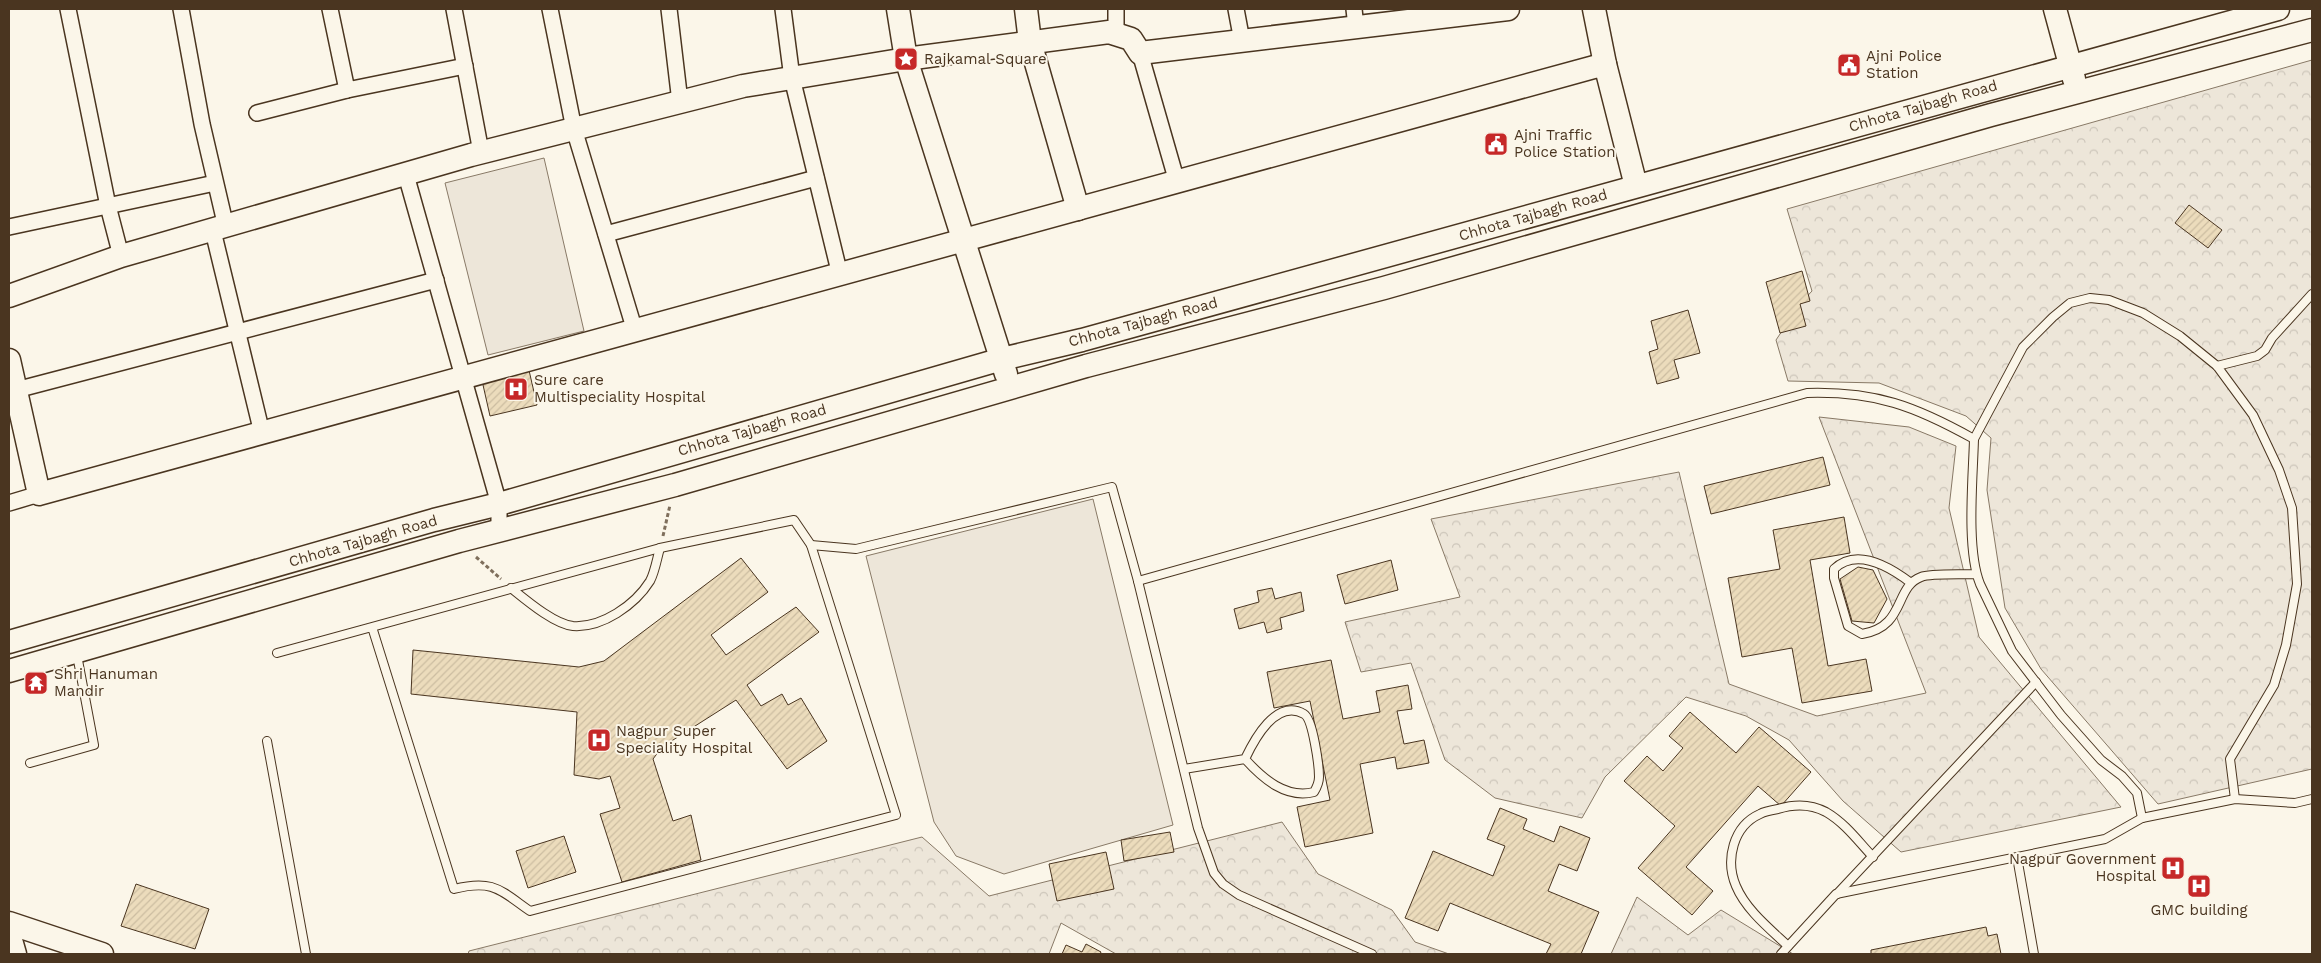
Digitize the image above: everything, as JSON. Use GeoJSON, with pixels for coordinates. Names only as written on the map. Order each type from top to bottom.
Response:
{"type":"FeatureCollection","features":[{"type":"Feature","properties":{"kind":"main road"},"geometry":{"type":"LineString","coordinates":[[898,9],[906,59],[1010,388]]}},
{"type":"Feature","properties":{"kind":"main road"},"geometry":{"type":"LineString","coordinates":[[1026,9],[1030,42],[1078,209]]}},
{"type":"Feature","properties":{"kind":"main road"},"geometry":{"type":"LineString","coordinates":[[9,296],[121,256],[220,229],[481,152],[743,86],[906,59],[1108,32],[1131,39],[1140,53],[1242,41],[1355,18],[1508,9]]}},
{"type":"Feature","properties":{"kind":"main road"},"geometry":{"type":"LineString","coordinates":[[1594,9],[1605,64],[1636,186]]}},
{"type":"Feature","properties":{"kind":"main road"},"geometry":{"type":"LineString","coordinates":[[2055,9],[2069,66],[2078,91]]}},
{"type":"Feature","properties":{"kind":"main road","name":"Chhota Tajbagh Road"},"geometry":{"type":"LineString","coordinates":[[9,642],[425,522],[499,504],[1002,359],[1091,337],[2278,9]]}},
{"type":"Feature","properties":{"kind":"main road"},"geometry":{"type":"LineString","coordinates":[[9,671],[459,541],[675,485],[1010,388],[1439,272],[2078,91],[2312,30]]}},
{"type":"Feature","properties":{"kind":"main road"},"geometry":{"type":"LineString","coordinates":[[9,360],[39,494],[1605,64]]}},
{"type":"Feature","properties":{"kind":"main road"},"geometry":{"type":"LineString","coordinates":[[9,922],[102,954]]}},
{"type":"Feature","properties":{"kind":"main road"},"geometry":{"type":"LineString","coordinates":[[9,933],[15,954]]}},
{"type":"Feature","properties":{"kind":"street"},"geometry":{"type":"LineString","coordinates":[[68,9],[108,206],[121,256]]}},
{"type":"Feature","properties":{"kind":"street"},"geometry":{"type":"LineString","coordinates":[[181,9],[215,183],[220,229],[237,331],[262,433]]}},
{"type":"Feature","properties":{"kind":"street"},"geometry":{"type":"LineString","coordinates":[[330,9],[347,90]]}},
{"type":"Feature","properties":{"kind":"street"},"geometry":{"type":"LineString","coordinates":[[454,9],[481,152]]}},
{"type":"Feature","properties":{"kind":"street"},"geometry":{"type":"LineString","coordinates":[[550,9],[574,129],[635,331]]}},
{"type":"Feature","properties":{"kind":"street"},"geometry":{"type":"LineString","coordinates":[[669,9],[680,102]]}},
{"type":"Feature","properties":{"kind":"street"},"geometry":{"type":"LineString","coordinates":[[783,9],[792,78],[840,275]]}},
{"type":"Feature","properties":{"kind":"street"},"geometry":{"type":"LineString","coordinates":[[1116,9],[1116,33]]}},
{"type":"Feature","properties":{"kind":"street"},"geometry":{"type":"LineString","coordinates":[[1236,9],[1242,41]]}},
{"type":"Feature","properties":{"kind":"street"},"geometry":{"type":"LineString","coordinates":[[1140,53],[1177,182]]}},
{"type":"Feature","properties":{"kind":"street"},"geometry":{"type":"LineString","coordinates":[[257,113],[347,90],[465,66]]}},
{"type":"Feature","properties":{"kind":"street"},"geometry":{"type":"LineString","coordinates":[[406,175],[499,504],[499,532]]}},
{"type":"Feature","properties":{"kind":"street"},"geometry":{"type":"LineString","coordinates":[[606,234],[816,178]]}},
{"type":"Feature","properties":{"kind":"street"},"geometry":{"type":"LineString","coordinates":[[9,227],[215,183]]}},
{"type":"Feature","properties":{"kind":"street"},"geometry":{"type":"LineString","coordinates":[[16,390],[436,280]]}},
{"type":"Feature","properties":{"kind":"street"},"geometry":{"type":"LineString","coordinates":[[9,503],[39,494]]}},
{"type":"Feature","properties":{"kind":"lane"},"geometry":{"type":"LineString","coordinates":[[2217,366],[2257,356],[2265,350],[2272,338],[2312,294]]}},
{"type":"Feature","properties":{"kind":"lane"},"geometry":{"type":"LineString","coordinates":[[2142,818],[2137,793],[2122,776],[2101,760],[2061,715],[2012,651],[1976,574],[1972,544],[1974,439],[2023,347],[2070,303],[2090,298],[2109,300],[2143,313],[2180,336],[2217,366],[2253,415],[2279,470],[2292,508],[2297,584],[2286,645],[2274,685],[2230,759],[2235,799]]}},
{"type":"Feature","properties":{"kind":"lane"},"geometry":{"type":"LineString","coordinates":[[1138,581],[1807,393],[1839,392],[1884,399],[1909,407],[1974,439]]}},
{"type":"Feature","properties":{"kind":"lane"},"geometry":{"type":"LineString","coordinates":[[812,545],[856,549],[1112,487],[1138,581],[1198,828],[1214,873],[1223,884],[1239,895],[1372,954]]}},
{"type":"Feature","properties":{"kind":"lane"},"geometry":{"type":"LineString","coordinates":[[277,653],[660,548],[794,520],[812,545],[896,815],[530,912],[492,885],[473,884],[454,889],[372,628]]}},
{"type":"Feature","properties":{"kind":"lane"},"geometry":{"type":"LineString","coordinates":[[511,588],[540,611],[572,626],[599,622],[634,600],[651,580],[660,548]]}},
{"type":"Feature","properties":{"kind":"lane"},"geometry":{"type":"LineString","coordinates":[[1911,583],[1877,562],[1851,558],[1840,563],[1834,569],[1834,578],[1848,626],[1862,634],[1880,629],[1888,622],[1896,614],[1911,583],[1922,576],[1976,574]]}},
{"type":"Feature","properties":{"kind":"lane"},"geometry":{"type":"LineString","coordinates":[[30,763],[94,745],[76,653]]}},
{"type":"Feature","properties":{"kind":"lane"},"geometry":{"type":"LineString","coordinates":[[1781,954],[2036,682]]}},
{"type":"Feature","properties":{"kind":"lane"},"geometry":{"type":"LineString","coordinates":[[1290,712],[1303,713],[1308,718],[1315,743],[1319,778],[1317,787],[1314,792],[1303,795],[1292,794],[1262,775],[1245,759],[1254,741],[1268,722],[1278,715],[1290,712]]}},
{"type":"Feature","properties":{"kind":"lane"},"geometry":{"type":"LineString","coordinates":[[267,741],[306,954]]}},
{"type":"Feature","properties":{"kind":"lane"},"geometry":{"type":"LineString","coordinates":[[1184,769],[1245,759]]}},
{"type":"Feature","properties":{"kind":"lane"},"geometry":{"type":"LineString","coordinates":[[1836,894],[2105,839],[2142,818],[2235,799],[2295,803],[2312,799]]}},
{"type":"Feature","properties":{"kind":"lane"},"geometry":{"type":"LineString","coordinates":[[1788,946],[1744,901],[1736,885],[1732,851],[1735,839],[1745,826],[1759,814],[1797,805],[1812,807],[1826,812],[1844,825],[1872,857]]}},
{"type":"Feature","properties":{"kind":"lane"},"geometry":{"type":"LineString","coordinates":[[2017,857],[2034,954]]}},
{"type":"Feature","properties":{"kind":"path"},"geometry":{"type":"LineString","coordinates":[[660,548],[675,485]]}},
{"type":"Feature","properties":{"kind":"path"},"geometry":{"type":"LineString","coordinates":[[459,541],[511,588]]}},
{"type":"Feature","properties":{"kind":"green space"},"geometry":{"type":"Polygon","coordinates":[[[2312,60],[2312,769],[2158,804],[2041,669],[2005,608],[1987,490],[1991,438],[1966,416],[1879,383],[1788,381],[1776,340],[1800,304],[1812,291],[1787,209],[2312,60]]]}},
{"type":"Feature","properties":{"kind":"green space"},"geometry":{"type":"Polygon","coordinates":[[[544,158],[584,331],[488,355],[445,183],[544,158]]]}},
{"type":"Feature","properties":{"kind":"green space"},"geometry":{"type":"Polygon","coordinates":[[[1819,417],[1909,427],[1956,446],[1949,508],[1979,637],[2121,807],[1901,852],[1843,801],[1789,740],[1746,716],[1686,697],[1605,777],[1582,818],[1495,798],[1445,760],[1411,663],[1361,672],[1345,622],[1460,597],[1431,519],[1679,472],[1729,684],[1817,716],[1926,693],[1819,417]]]}},
{"type":"Feature","properties":{"kind":"green space"},"geometry":{"type":"Polygon","coordinates":[[[1093,499],[1173,825],[1004,874],[956,856],[934,822],[866,556],[1093,499]]]}},
{"type":"Feature","properties":{"kind":"green space"},"geometry":{"type":"Polygon","coordinates":[[[1282,822],[1318,874],[1392,910],[1415,942],[1449,954],[1116,954],[1061,923],[1049,954],[468,954],[469,951],[922,837],[989,896],[1282,822]]]}},
{"type":"Feature","properties":{"kind":"green space"},"geometry":{"type":"Polygon","coordinates":[[[1637,897],[1688,935],[1721,910],[1793,954],[1611,954],[1637,897]]]}},
{"type":"Feature","properties":{"kind":"building"},"geometry":{"type":"Polygon","coordinates":[[[2189,205],[2222,230],[2208,248],[2175,223],[2189,205]]]}},
{"type":"Feature","properties":{"kind":"building"},"geometry":{"type":"Polygon","coordinates":[[[1802,271],[1810,301],[1800,304],[1806,326],[1780,333],[1766,282],[1802,271]]]}},
{"type":"Feature","properties":{"kind":"building"},"geometry":{"type":"Polygon","coordinates":[[[1688,310],[1700,353],[1674,360],[1679,378],[1657,384],[1649,352],[1658,349],[1651,321],[1688,310]]]}},
{"type":"Feature","properties":{"kind":"building"},"geometry":{"type":"Polygon","coordinates":[[[528,366],[537,405],[490,416],[481,376],[528,366]]]}},
{"type":"Feature","properties":{"kind":"building"},"geometry":{"type":"Polygon","coordinates":[[[1823,457],[1830,485],[1711,514],[1704,486],[1823,457]]]}},
{"type":"Feature","properties":{"kind":"building"},"geometry":{"type":"Polygon","coordinates":[[[1844,517],[1850,553],[1810,560],[1828,666],[1866,659],[1872,691],[1802,703],[1792,648],[1742,657],[1728,578],[1780,569],[1773,530],[1844,517]]]}},
{"type":"Feature","properties":{"kind":"building"},"geometry":{"type":"Polygon","coordinates":[[[741,558],[768,592],[711,635],[726,655],[796,607],[819,632],[747,685],[761,706],[782,694],[788,705],[801,698],[827,741],[787,769],[736,700],[662,747],[653,759],[673,821],[691,815],[701,860],[622,882],[600,814],[620,808],[610,776],[599,779],[574,775],[577,712],[411,694],[413,650],[579,667],[604,661],[741,558]]]}},
{"type":"Feature","properties":{"kind":"building"},"geometry":{"type":"Polygon","coordinates":[[[1391,560],[1398,590],[1345,604],[1337,575],[1391,560]]]}},
{"type":"Feature","properties":{"kind":"building"},"geometry":{"type":"Polygon","coordinates":[[[1858,567],[1873,570],[1887,599],[1874,623],[1852,621],[1840,579],[1858,567]]]}},
{"type":"Feature","properties":{"kind":"building"},"geometry":{"type":"Polygon","coordinates":[[[1272,588],[1275,599],[1301,592],[1304,611],[1280,618],[1282,629],[1267,633],[1264,622],[1239,629],[1234,609],[1259,602],[1257,591],[1272,588]]]}},
{"type":"Feature","properties":{"kind":"building"},"geometry":{"type":"Polygon","coordinates":[[[1331,660],[1343,719],[1380,712],[1376,691],[1408,685],[1412,709],[1397,711],[1404,744],[1424,740],[1429,763],[1397,769],[1395,757],[1360,764],[1373,833],[1305,847],[1297,807],[1330,800],[1310,701],[1274,708],[1267,672],[1331,660]]]}},
{"type":"Feature","properties":{"kind":"building"},"geometry":{"type":"Polygon","coordinates":[[[1690,712],[1736,753],[1759,727],[1811,772],[1781,806],[1758,786],[1686,867],[1713,891],[1692,915],[1638,868],[1675,826],[1624,781],[1647,756],[1663,771],[1683,748],[1669,736],[1690,712]]]}},
{"type":"Feature","properties":{"kind":"building"},"geometry":{"type":"Polygon","coordinates":[[[1500,808],[1527,819],[1523,829],[1554,842],[1560,826],[1590,838],[1577,871],[1559,864],[1548,891],[1599,912],[1581,954],[1546,954],[1551,944],[1450,903],[1438,931],[1405,918],[1433,851],[1493,876],[1505,846],[1487,839],[1500,808]]]}},
{"type":"Feature","properties":{"kind":"building"},"geometry":{"type":"Polygon","coordinates":[[[1170,832],[1174,852],[1124,861],[1121,840],[1170,832]]]}},
{"type":"Feature","properties":{"kind":"building"},"geometry":{"type":"Polygon","coordinates":[[[564,836],[576,872],[528,888],[516,851],[564,836]]]}},
{"type":"Feature","properties":{"kind":"building"},"geometry":{"type":"Polygon","coordinates":[[[1106,852],[1114,889],[1057,901],[1049,864],[1106,852]]]}},
{"type":"Feature","properties":{"kind":"building"},"geometry":{"type":"Polygon","coordinates":[[[136,884],[209,909],[195,949],[121,926],[136,884]]]}},
{"type":"Feature","properties":{"kind":"building"},"geometry":{"type":"Polygon","coordinates":[[[1986,927],[1988,936],[1997,934],[2001,954],[1871,954],[1871,950],[1986,927]]]}},
{"type":"Feature","properties":{"kind":"building"},"geometry":{"type":"Polygon","coordinates":[[[1086,944],[1101,952],[1100,954],[1062,954],[1066,945],[1082,952],[1086,944]]]}},
{"type":"Feature","properties":{"kind":"place","name":"Rajkamal Square"},"geometry":{"type":"Point","coordinates":[906,59]}},
{"type":"Feature","properties":{"kind":"place","name":"Ajni Police Station"},"geometry":{"type":"Point","coordinates":[1849,65]}},
{"type":"Feature","properties":{"kind":"place","name":"Ajni Traffic Police Station"},"geometry":{"type":"Point","coordinates":[1496,144]}},
{"type":"Feature","properties":{"kind":"place","name":"Sure care Multispeciality Hospital"},"geometry":{"type":"Point","coordinates":[516,389]}},
{"type":"Feature","properties":{"kind":"place","name":"Shri Hanuman Mandir"},"geometry":{"type":"Point","coordinates":[36,683]}},
{"type":"Feature","properties":{"kind":"place","name":"Nagpur Super Speciality Hospital"},"geometry":{"type":"Point","coordinates":[599,740]}},
{"type":"Feature","properties":{"kind":"place","name":"Nagpur Government Hospital"},"geometry":{"type":"Point","coordinates":[2173,868]}},
{"type":"Feature","properties":{"kind":"place","name":"GMC building"},"geometry":{"type":"Point","coordinates":[2199,886]}}]}
